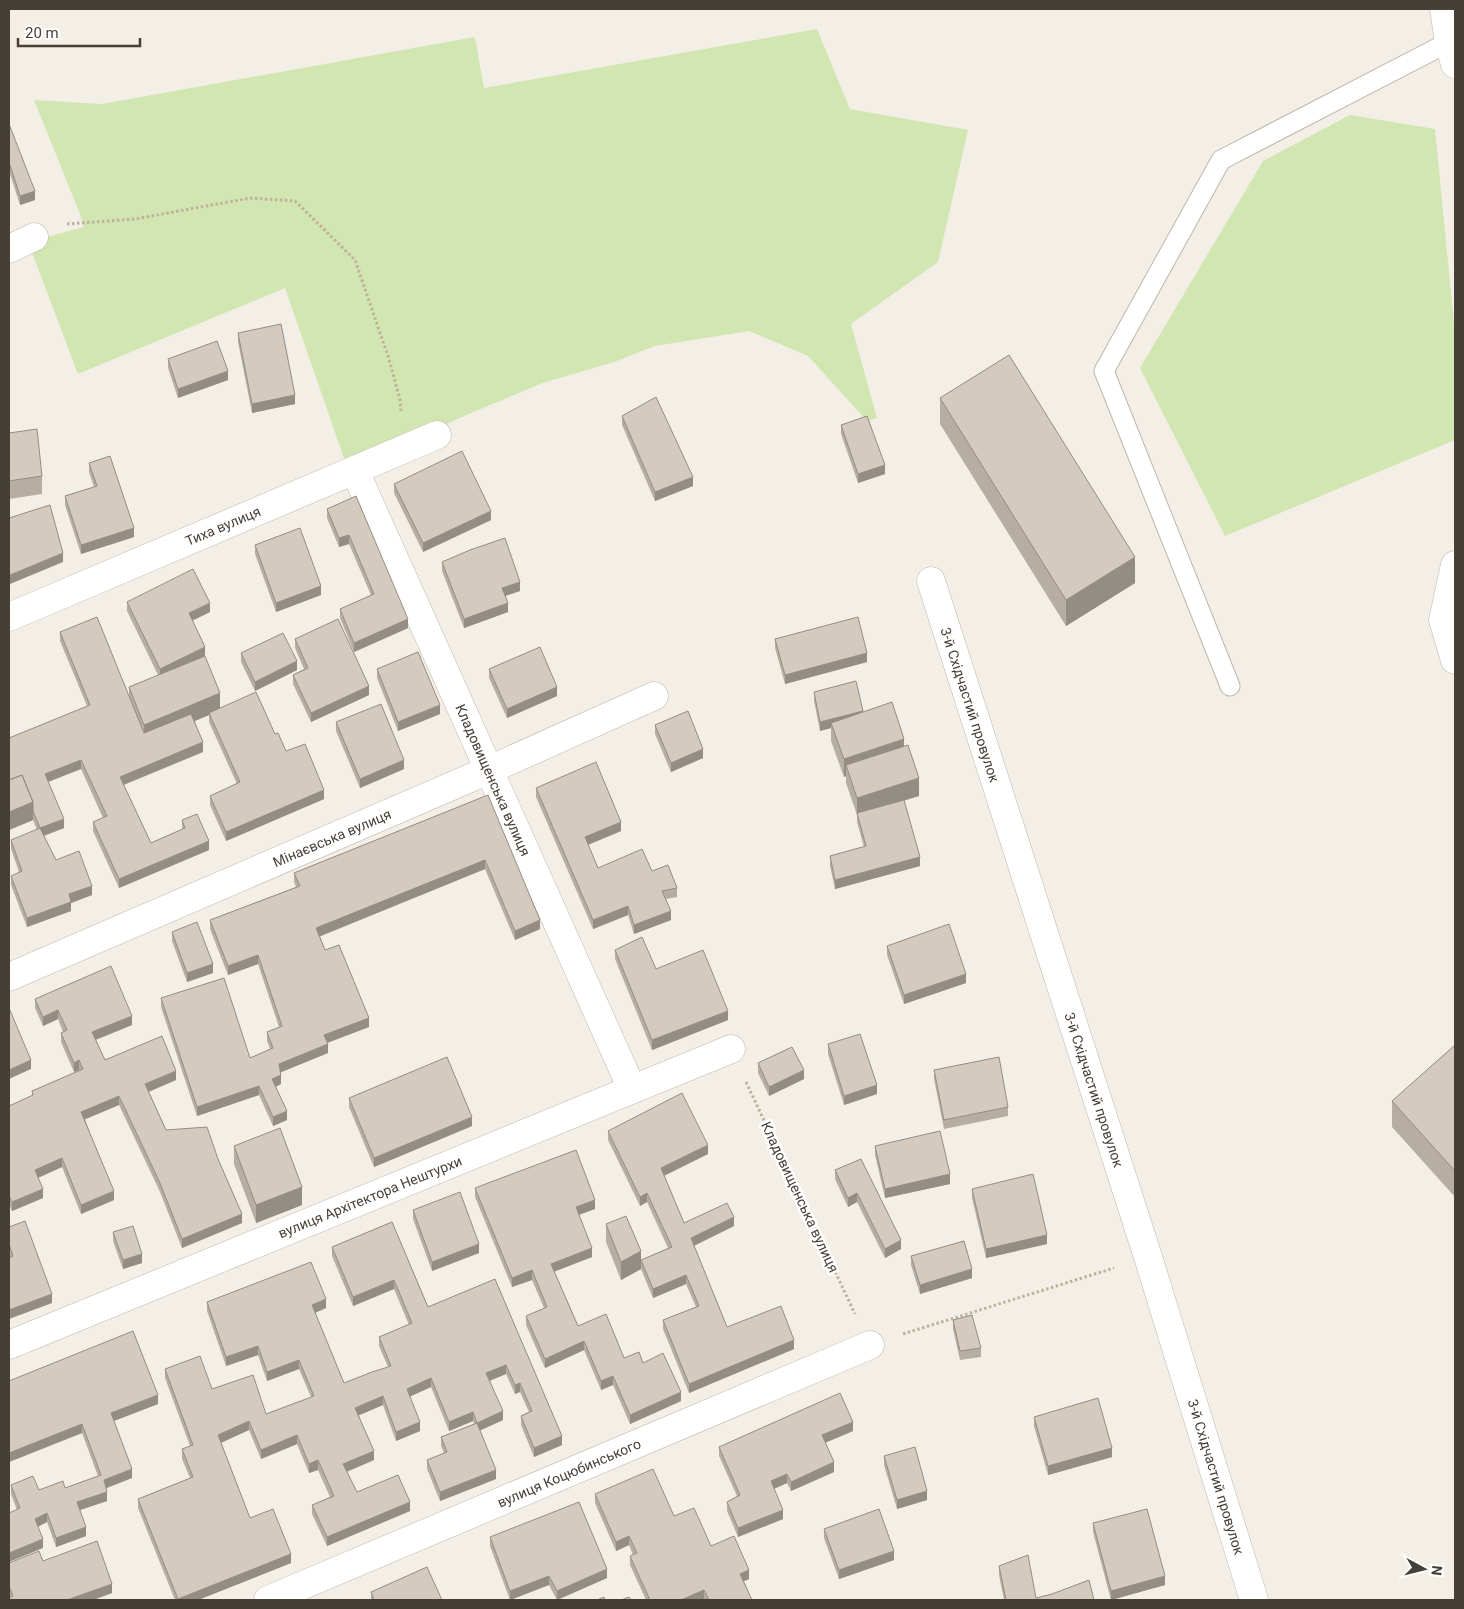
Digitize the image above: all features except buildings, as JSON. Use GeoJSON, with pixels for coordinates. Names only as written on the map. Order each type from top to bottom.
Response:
{"type":"FeatureCollection","features":[{"type":"Feature","properties":{"kind":"street"},"geometry":{"type":"LineString","coordinates":[[1444,9],[1452,53]]}},
{"type":"Feature","properties":{"kind":"street"},"geometry":{"type":"LineString","coordinates":[[9,249],[34,238]]}},
{"type":"Feature","properties":{"kind":"street","name":"Тиха вулиця"},"geometry":{"type":"LineString","coordinates":[[9,617],[437,435]]}},
{"type":"Feature","properties":{"kind":"street","name":"Кладовищенська вулиця"},"geometry":{"type":"LineString","coordinates":[[354,471],[632,1089]]}},
{"type":"Feature","properties":{"kind":"street"},"geometry":{"type":"LineString","coordinates":[[1455,565],[1443,620],[1455,660]]}},
{"type":"Feature","properties":{"kind":"street","name":"3-й Східчастий провулок"},"geometry":{"type":"LineString","coordinates":[[931,581],[1148,1257],[1254,1600]]}},
{"type":"Feature","properties":{"kind":"street","name":"Мінаєвська вулиця"},"geometry":{"type":"LineString","coordinates":[[9,977],[489,770],[654,696]]}},
{"type":"Feature","properties":{"kind":"street","name":"вулиця Архітектора Нештурхи"},"geometry":{"type":"LineString","coordinates":[[9,1345],[731,1049]]}},
{"type":"Feature","properties":{"kind":"street","name":"вулиця Коцюбинського"},"geometry":{"type":"LineString","coordinates":[[268,1600],[870,1345]]}},
{"type":"Feature","properties":{"kind":"lane"},"geometry":{"type":"LineString","coordinates":[[1230,686],[1104,371],[1221,160],[1452,53]]}},
{"type":"Feature","properties":{"kind":"path"},"geometry":{"type":"LineString","coordinates":[[34,238],[65,224],[135,219],[250,198],[295,202],[355,260],[389,359],[400,400],[401,439],[392,454]]}},
{"type":"Feature","properties":{"kind":"path","name":"Кладовищенська вулиця"},"geometry":{"type":"LineString","coordinates":[[731,1049],[870,1345]]}},
{"type":"Feature","properties":{"kind":"path"},"geometry":{"type":"LineString","coordinates":[[870,1345],[1148,1257]]}},
{"type":"Feature","properties":{"kind":"green space"},"geometry":{"type":"Polygon","coordinates":[[[817,29],[850,109],[968,130],[938,262],[851,324],[877,418],[867,421],[808,356],[749,331],[655,346],[614,362],[543,383],[464,416],[348,470],[285,288],[78,374],[28,242],[84,227],[34,100],[102,104],[475,37],[484,88],[817,29]]]}},
{"type":"Feature","properties":{"kind":"green space"},"geometry":{"type":"Polygon","coordinates":[[[1350,115],[1435,129],[1455,333],[1455,440],[1225,536],[1140,368],[1263,161],[1350,115]]]}}]}
